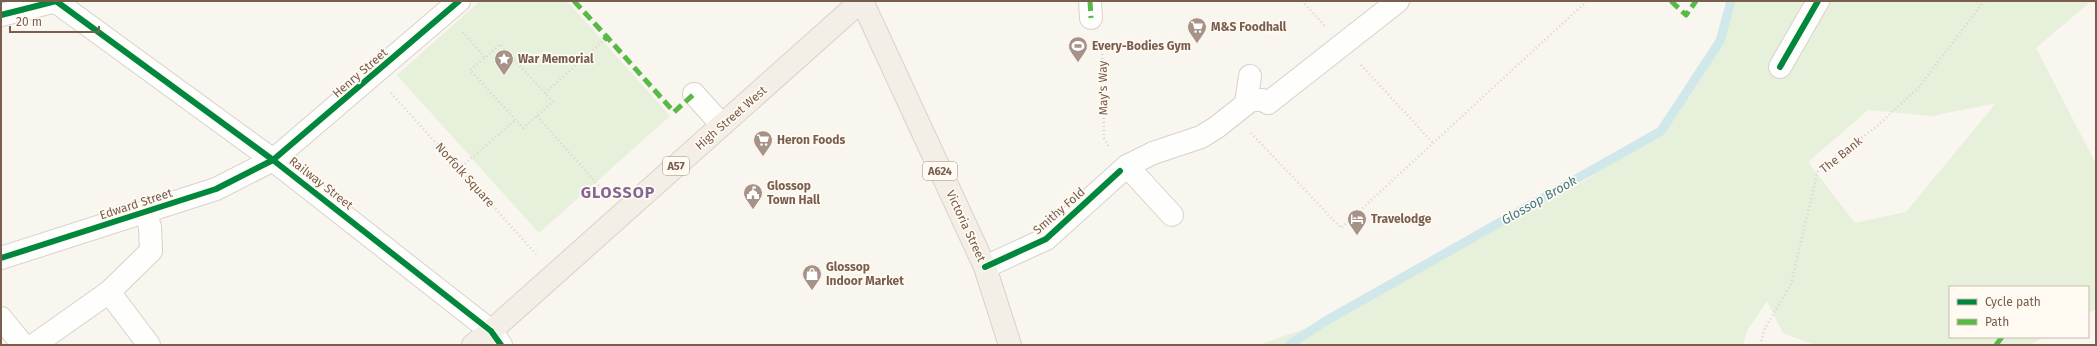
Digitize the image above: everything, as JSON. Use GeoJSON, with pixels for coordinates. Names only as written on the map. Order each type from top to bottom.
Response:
{"type":"FeatureCollection","features":[{"type":"Feature","properties":{"kind":"main road","name":"High Street West"},"geometry":{"type":"LineString","coordinates":[[473,345],[496,338],[555,275],[862,1]]}},
{"type":"Feature","properties":{"kind":"main road","name":"Victoria Street"},"geometry":{"type":"LineString","coordinates":[[862,1],[985,267],[1010,345]]}},
{"type":"Feature","properties":{"kind":"street"},"geometry":{"type":"LineString","coordinates":[[1,15],[55,1]]}},
{"type":"Feature","properties":{"kind":"street","name":"Railway Street"},"geometry":{"type":"LineString","coordinates":[[55,1],[273,160],[496,338]]}},
{"type":"Feature","properties":{"kind":"street"},"geometry":{"type":"LineString","coordinates":[[1246,104],[1256,99],[1268,103],[1398,1]]}},
{"type":"Feature","properties":{"kind":"street"},"geometry":{"type":"LineString","coordinates":[[1780,67],[1818,1]]}},
{"type":"Feature","properties":{"kind":"street","name":"Henry Street"},"geometry":{"type":"LineString","coordinates":[[273,160],[375,75],[452,7]]}},
{"type":"Feature","properties":{"kind":"street"},"geometry":{"type":"LineString","coordinates":[[1246,104],[1250,76]]}},
{"type":"Feature","properties":{"kind":"street"},"geometry":{"type":"LineString","coordinates":[[694,94],[722,125]]}},
{"type":"Feature","properties":{"kind":"street","name":"Smithy Fold"},"geometry":{"type":"LineString","coordinates":[[985,267],[1046,239],[1124,169],[1153,153],[1201,137],[1217,127],[1246,104]]}},
{"type":"Feature","properties":{"kind":"street","name":"Edward Street"},"geometry":{"type":"LineString","coordinates":[[1,258],[146,213],[216,189],[273,160]]}},
{"type":"Feature","properties":{"kind":"street"},"geometry":{"type":"LineString","coordinates":[[1124,169],[1172,215]]}},
{"type":"Feature","properties":{"kind":"street"},"geometry":{"type":"LineString","coordinates":[[34,345],[109,292],[151,251],[150,227],[146,213]]}},
{"type":"Feature","properties":{"kind":"street"},"geometry":{"type":"LineString","coordinates":[[109,292],[149,345]]}},
{"type":"Feature","properties":{"kind":"street"},"geometry":{"type":"LineString","coordinates":[[1,318],[23,345]]}},
{"type":"Feature","properties":{"kind":"path"},"geometry":{"type":"LineString","coordinates":[[1302,1],[1433,143]]}},
{"type":"Feature","properties":{"kind":"path"},"geometry":{"type":"LineString","coordinates":[[1250,133],[1341,228],[1587,1]]}},
{"type":"Feature","properties":{"kind":"path"},"geometry":{"type":"LineString","coordinates":[[452,7],[485,58]]}},
{"type":"Feature","properties":{"kind":"path"},"geometry":{"type":"LineString","coordinates":[[545,94],[604,40]]}},
{"type":"Feature","properties":{"kind":"path"},"geometry":{"type":"LineString","coordinates":[[500,44],[553,102],[523,128],[470,70],[485,58],[500,44]]}},
{"type":"Feature","properties":{"kind":"path"},"geometry":{"type":"LineString","coordinates":[[537,116],[624,214]]}},
{"type":"Feature","properties":{"kind":"path"},"geometry":{"type":"LineString","coordinates":[[459,169],[515,120]]}},
{"type":"Feature","properties":{"kind":"green space"},"geometry":{"type":"Polygon","coordinates":[[[480,1],[567,1],[670,116],[539,233],[397,75],[480,1]]]}},
{"type":"Feature","properties":{"kind":"green space"},"geometry":{"type":"Polygon","coordinates":[[[1731,1],[2091,1],[2036,48],[2096,164],[2096,309],[2089,312],[2089,286],[1949,286],[1949,338],[2042,338],[2030,345],[1815,345],[1783,333],[1767,301],[1747,331],[1743,345],[1259,345],[1324,322],[1586,180],[1661,131],[1720,41],[1731,1]],[[1996,103],[1932,116],[1868,110],[1808,162],[1855,223],[1906,212],[1996,103]]]}},
{"type":"Feature","properties":{"kind":"waterway","name":"Glossop Brook"},"geometry":{"type":"LineString","coordinates":[[1289,345],[1324,322],[1661,131],[1720,41],[1731,1]]}},
{"type":"Feature","properties":{"kind":"marked path"},"geometry":{"type":"LineString","coordinates":[[574,1],[607,37]]}},
{"type":"Feature","properties":{"kind":"marked path"},"geometry":{"type":"LineString","coordinates":[[1090,1],[1091,18]]}},
{"type":"Feature","properties":{"kind":"marked path"},"geometry":{"type":"LineString","coordinates":[[1671,1],[1686,15],[1696,1]]}},
{"type":"Feature","properties":{"kind":"marked path"},"geometry":{"type":"LineString","coordinates":[[604,40],[607,37],[674,112],[694,94]]}},
{"type":"Feature","properties":{"kind":"marked path"},"geometry":{"type":"LineString","coordinates":[[1996,345],[2001,338]]}},
{"type":"Feature","properties":{"kind":"cycle path"},"geometry":{"type":"LineString","coordinates":[[1,15],[56,1],[273,160],[491,331],[501,345]]}},
{"type":"Feature","properties":{"kind":"cycle path"},"geometry":{"type":"LineString","coordinates":[[1,258],[216,189],[273,160],[459,1]]}},
{"type":"Feature","properties":{"kind":"cycle path"},"geometry":{"type":"LineString","coordinates":[[1780,67],[1818,1]]}},
{"type":"Feature","properties":{"kind":"cycle path"},"geometry":{"type":"LineString","coordinates":[[985,267],[1046,239],[1120,171]]}},
{"type":"Feature","properties":{"kind":"place","name":"M&S Foodhall"},"geometry":{"type":"Point","coordinates":[1197,44]}},
{"type":"Feature","properties":{"kind":"place","name":"Every-Bodies Gym"},"geometry":{"type":"Point","coordinates":[1078,63]}},
{"type":"Feature","properties":{"kind":"place","name":"War Memorial"},"geometry":{"type":"Point","coordinates":[504,76]}},
{"type":"Feature","properties":{"kind":"place","name":"Heron Foods"},"geometry":{"type":"Point","coordinates":[763,157]}},
{"type":"Feature","properties":{"kind":"place","name":"Glossop Town Hall"},"geometry":{"type":"Point","coordinates":[753,210]}},
{"type":"Feature","properties":{"kind":"place","name":"Travelodge"},"geometry":{"type":"Point","coordinates":[1357,236]}},
{"type":"Feature","properties":{"kind":"place","name":"Glossop Indoor Market"},"geometry":{"type":"Point","coordinates":[812,291]}},
{"type":"Feature","properties":{"kind":"district","name":"GLOSSOP"},"geometry":{"type":"Point","coordinates":[618,192]}}]}
